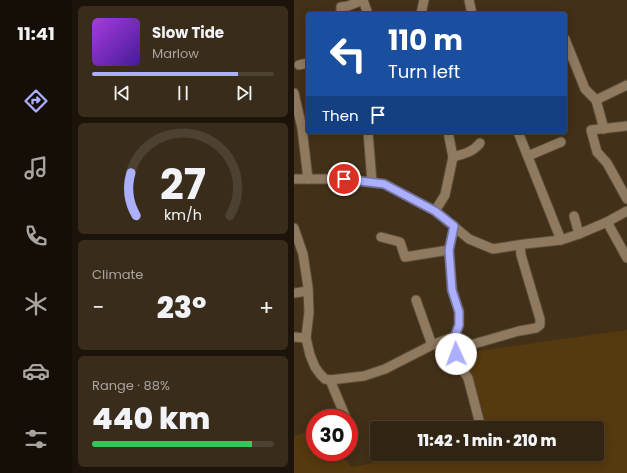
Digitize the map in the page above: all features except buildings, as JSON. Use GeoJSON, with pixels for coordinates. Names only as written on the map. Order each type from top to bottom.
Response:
{"type":"FeatureCollection","features":[{"type":"Feature","properties":{"kind":"street"},"geometry":{"type":"LineString","coordinates":[[340,7],[348,6],[363,0],[367,12]]}},
{"type":"Feature","properties":{"kind":"street"},"geometry":{"type":"LineString","coordinates":[[421,12],[424,0]]}},
{"type":"Feature","properties":{"kind":"street"},"geometry":{"type":"LineString","coordinates":[[469,0],[472,12]]}},
{"type":"Feature","properties":{"kind":"street"},"geometry":{"type":"LineString","coordinates":[[567,44],[585,89],[596,100],[604,128]]}},
{"type":"Feature","properties":{"kind":"street"},"geometry":{"type":"LineString","coordinates":[[596,100],[627,85]]}},
{"type":"Feature","properties":{"kind":"street"},"geometry":{"type":"LineString","coordinates":[[294,93],[302,128],[308,179]]}},
{"type":"Feature","properties":{"kind":"street"},"geometry":{"type":"LineString","coordinates":[[627,126],[591,130],[597,152],[607,163],[627,199]]}},
{"type":"Feature","properties":{"kind":"street"},"geometry":{"type":"LineString","coordinates":[[368,134],[372,182]]}},
{"type":"Feature","properties":{"kind":"street"},"geometry":{"type":"LineString","coordinates":[[435,211],[445,195],[453,157],[448,134]]}},
{"type":"Feature","properties":{"kind":"street"},"geometry":{"type":"LineString","coordinates":[[519,134],[561,240]]}},
{"type":"Feature","properties":{"kind":"street"},"geometry":{"type":"LineString","coordinates":[[528,156],[561,142]]}},
{"type":"Feature","properties":{"kind":"street"},"geometry":{"type":"LineString","coordinates":[[453,157],[471,151],[480,143]]}},
{"type":"Feature","properties":{"kind":"street"},"geometry":{"type":"LineString","coordinates":[[294,179],[344,179],[384,184],[435,211],[469,239],[493,249],[561,240],[607,222],[627,211]]}},
{"type":"Feature","properties":{"kind":"street"},"geometry":{"type":"LineString","coordinates":[[574,216],[579,234]]}},
{"type":"Feature","properties":{"kind":"street"},"geometry":{"type":"LineString","coordinates":[[607,222],[627,258]]}},
{"type":"Feature","properties":{"kind":"street"},"geometry":{"type":"LineString","coordinates":[[454,226],[449,250],[452,290],[459,312],[459,325],[455,336],[456,354],[461,367],[468,378],[479,421]]}},
{"type":"Feature","properties":{"kind":"street"},"geometry":{"type":"LineString","coordinates":[[294,228],[303,254],[308,292],[309,312],[306,338],[315,368],[325,379],[330,380],[364,376],[385,369],[432,345],[455,336]]}},
{"type":"Feature","properties":{"kind":"street"},"geometry":{"type":"LineString","coordinates":[[381,237],[400,242],[406,257],[449,250]]}},
{"type":"Feature","properties":{"kind":"street"},"geometry":{"type":"LineString","coordinates":[[456,349],[519,331],[536,328],[540,324],[540,319],[521,255],[520,245]]}},
{"type":"Feature","properties":{"kind":"street"},"geometry":{"type":"LineString","coordinates":[[294,293],[308,292]]}},
{"type":"Feature","properties":{"kind":"street"},"geometry":{"type":"LineString","coordinates":[[416,300],[432,345]]}},
{"type":"Feature","properties":{"kind":"street"},"geometry":{"type":"LineString","coordinates":[[294,337],[306,338]]}},
{"type":"Feature","properties":{"kind":"street"},"geometry":{"type":"LineString","coordinates":[[330,380],[342,409]]}},
{"type":"Feature","properties":{"kind":"shaded area"},"geometry":{"type":"Polygon","coordinates":[[[627,330],[627,473],[294,473],[294,436],[306,432],[306,461],[346,461],[352,467],[379,461],[604,461],[604,421],[479,421],[456,354],[627,330]]]}},
{"type":"Feature","properties":{"kind":"route"},"geometry":{"type":"LineString","coordinates":[[344,179],[384,184],[435,211],[454,226],[449,250],[452,290],[459,312],[459,325],[455,336],[456,354]]}}]}
